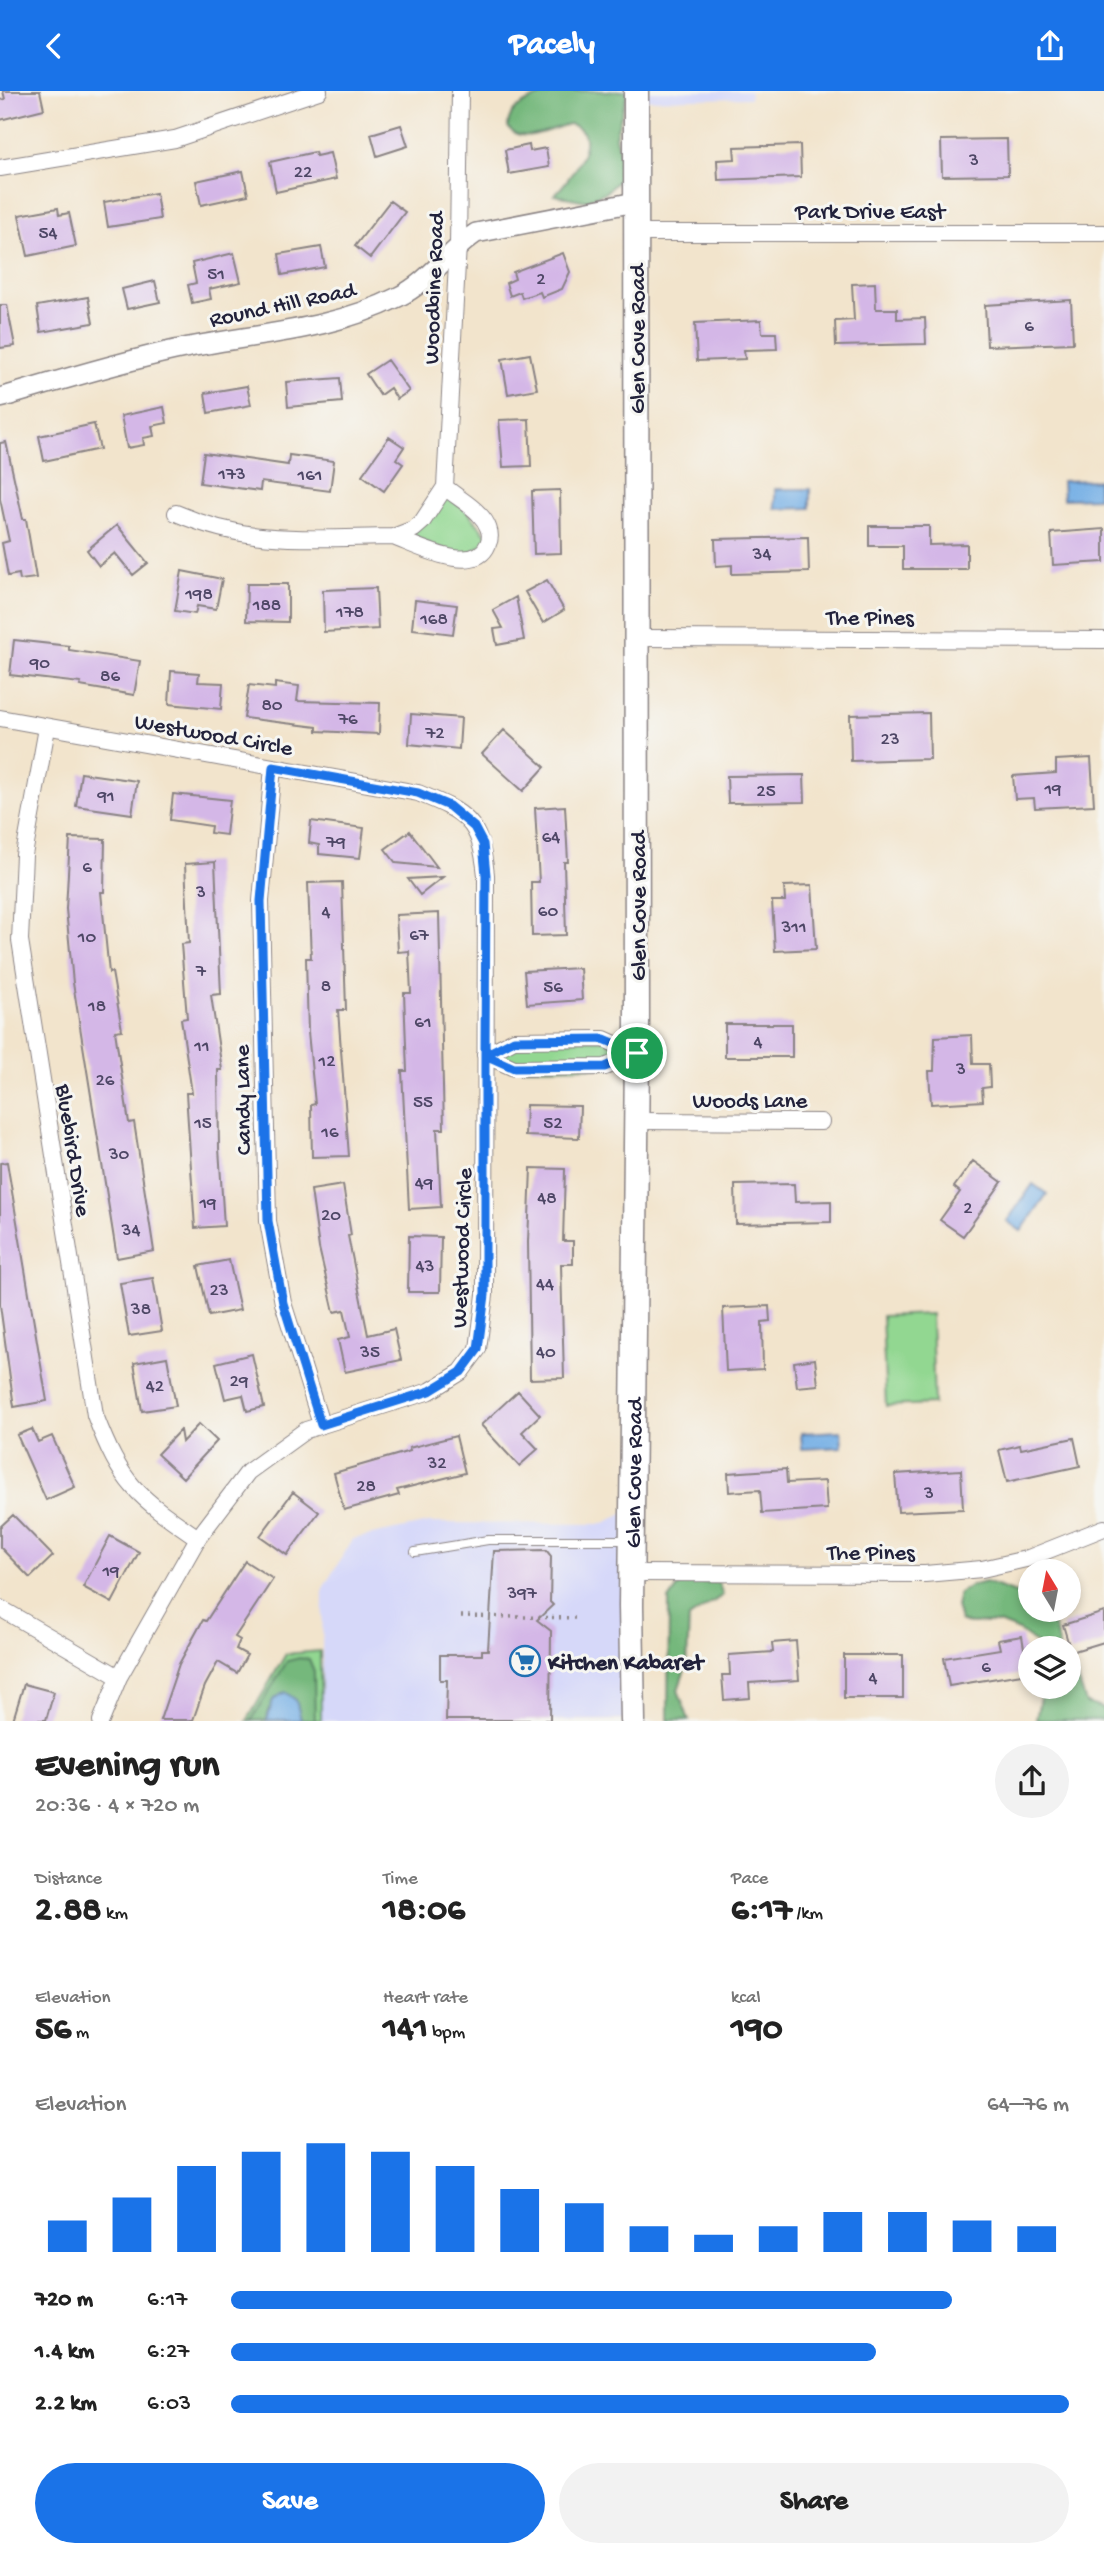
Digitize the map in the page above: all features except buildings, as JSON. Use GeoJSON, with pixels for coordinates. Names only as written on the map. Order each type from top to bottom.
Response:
{"type":"FeatureCollection","features":[{"type":"Feature","properties":{"kind":"main road","name":"Glen Cove Road"},"geometry":{"type":"LineString","coordinates":[[633,1720],[631,1573],[637,1053],[636,91]]}},
{"type":"Feature","properties":{"kind":"street"},"geometry":{"type":"LineString","coordinates":[[0,168],[176,139],[319,91]]}},
{"type":"Feature","properties":{"kind":"street","name":"Woodbine Road"},"geometry":{"type":"LineString","coordinates":[[445,487],[458,246],[460,91]]}},
{"type":"Feature","properties":{"kind":"street","name":"Round Hill Road"},"geometry":{"type":"LineString","coordinates":[[0,398],[154,355],[293,330],[353,316],[418,286],[458,246],[476,233],[635,202]]}},
{"type":"Feature","properties":{"kind":"street","name":"Park Drive East"},"geometry":{"type":"LineString","coordinates":[[636,233],[1104,233]]}},
{"type":"Feature","properties":{"kind":"street"},"geometry":{"type":"LineString","coordinates":[[176,513],[212,529],[250,537],[393,537],[414,529],[422,522],[445,487],[479,513],[491,539],[486,550],[478,557],[448,558],[393,537]]}},
{"type":"Feature","properties":{"kind":"street","name":"The Pines"},"geometry":{"type":"LineString","coordinates":[[636,638],[1104,640]]}},
{"type":"Feature","properties":{"kind":"street","name":"Westwood Circle"},"geometry":{"type":"LineString","coordinates":[[0,718],[418,793],[449,806],[474,827],[483,844],[486,875],[485,1295],[478,1349],[461,1372],[430,1391],[306,1430],[248,1472],[198,1538],[120,1677],[101,1720]]}},
{"type":"Feature","properties":{"kind":"street","name":"Bluebird Drive"},"geometry":{"type":"LineString","coordinates":[[47,728],[24,855],[20,940],[95,1415],[111,1458],[126,1482],[145,1501],[198,1538]]}},
{"type":"Feature","properties":{"kind":"street","name":"Candy Lane"},"geometry":{"type":"LineString","coordinates":[[273,767],[261,901],[268,1221],[283,1303],[321,1425]]}},
{"type":"Feature","properties":{"kind":"street"},"geometry":{"type":"LineString","coordinates":[[485,1055],[514,1040],[578,1039],[604,1039],[637,1053]]}},
{"type":"Feature","properties":{"kind":"street"},"geometry":{"type":"LineString","coordinates":[[485,1055],[514,1068],[605,1067],[637,1053]]}},
{"type":"Feature","properties":{"kind":"street","name":"Woods Lane"},"geometry":{"type":"LineString","coordinates":[[636,1121],[821,1122]]}},
{"type":"Feature","properties":{"kind":"street","name":"The Pines"},"geometry":{"type":"LineString","coordinates":[[631,1573],[925,1574],[982,1569],[1026,1559],[1104,1528]]}},
{"type":"Feature","properties":{"kind":"street"},"geometry":{"type":"LineString","coordinates":[[0,1608],[120,1677]]}},
{"type":"Feature","properties":{"kind":"lane"},"geometry":{"type":"LineString","coordinates":[[415,1552],[488,1540],[632,1540]]}},
{"type":"Feature","properties":{"kind":"path"},"geometry":{"type":"LineString","coordinates":[[461,1616],[578,1618]]}},
{"type":"Feature","properties":{"kind":"shaded area"},"geometry":{"type":"Polygon","coordinates":[[[636,91],[750,91],[750,98],[636,100],[636,91]]]}},
{"type":"Feature","properties":{"kind":"shaded area"},"geometry":{"type":"Polygon","coordinates":[[[632,1508],[633,1720],[321,1721],[323,1588],[353,1539],[428,1523],[603,1524],[632,1508]]]}},
{"type":"Feature","properties":{"kind":"green space"},"geometry":{"type":"Polygon","coordinates":[[[552,91],[628,91],[615,137],[623,165],[620,179],[606,192],[586,201],[554,195],[568,180],[581,158],[585,137],[580,129],[569,124],[545,132],[520,135],[508,127],[512,113],[517,108],[552,91]]]}},
{"type":"Feature","properties":{"kind":"green space"},"geometry":{"type":"Polygon","coordinates":[[[455,496],[490,539],[462,559],[405,533],[439,498],[455,496]]]}},
{"type":"Feature","properties":{"kind":"green space"},"geometry":{"type":"Polygon","coordinates":[[[604,1039],[637,1054],[605,1067],[514,1068],[485,1055],[514,1040],[604,1039]]]}},
{"type":"Feature","properties":{"kind":"green space"},"geometry":{"type":"Polygon","coordinates":[[[931,1314],[934,1404],[886,1406],[882,1316],[931,1314]]]}},
{"type":"Feature","properties":{"kind":"green space"},"geometry":{"type":"Polygon","coordinates":[[[693,1581],[718,1582],[723,1595],[689,1618],[687,1664],[678,1690],[689,1720],[668,1720],[669,1600],[680,1584],[693,1581]]]}},
{"type":"Feature","properties":{"kind":"green space"},"geometry":{"type":"Polygon","coordinates":[[[985,1582],[1018,1592],[1018,1622],[1047,1622],[1055,1628],[1057,1636],[1026,1636],[1001,1624],[969,1624],[960,1621],[956,1606],[959,1593],[970,1586],[985,1582]]]}},
{"type":"Feature","properties":{"kind":"green space"},"geometry":{"type":"Polygon","coordinates":[[[320,1651],[321,1720],[247,1721],[286,1654],[320,1651]]]}},
{"type":"Feature","properties":{"kind":"green space"},"geometry":{"type":"Polygon","coordinates":[[[309,1659],[314,1671],[315,1720],[301,1720],[296,1700],[269,1709],[267,1720],[251,1721],[287,1661],[309,1659]]]}},
{"type":"Feature","properties":{"kind":"green space"},"geometry":{"type":"Polygon","coordinates":[[[1081,1688],[1086,1703],[1104,1709],[1104,1720],[1036,1720],[1040,1699],[1081,1699],[1081,1688]]]}},
{"type":"Feature","properties":{"kind":"water"},"geometry":{"type":"Polygon","coordinates":[[[1098,480],[1098,498],[1063,499],[1062,481],[1098,480]]]}},
{"type":"Feature","properties":{"kind":"water"},"geometry":{"type":"Polygon","coordinates":[[[775,489],[810,489],[810,508],[775,509],[775,489]]]}},
{"type":"Feature","properties":{"kind":"water"},"geometry":{"type":"Polygon","coordinates":[[[1033,1184],[1047,1194],[1021,1231],[1007,1221],[1033,1184]]]}},
{"type":"Feature","properties":{"kind":"water"},"geometry":{"type":"Polygon","coordinates":[[[841,1431],[842,1447],[802,1449],[801,1433],[841,1431]]]}},
{"type":"Feature","properties":{"kind":"water"},"geometry":{"type":"Polygon","coordinates":[[[285,1692],[296,1700],[301,1720],[267,1720],[273,1700],[285,1692]]]}},
{"type":"Feature","properties":{"kind":"place","name":"Kitchen Kabaret"},"geometry":{"type":"Point","coordinates":[525,1661]}},
{"type":"Feature","properties":{"kind":"route"},"geometry":{"type":"LineString","coordinates":[[637,1053],[604,1039],[514,1040],[485,1055],[486,875],[483,844],[474,827],[449,806],[418,793],[273,767],[261,901],[264,1144],[268,1221],[275,1272],[283,1303],[321,1425],[430,1391],[461,1372],[478,1349],[483,1327],[485,1295],[485,1055],[514,1068],[605,1067],[637,1053]]}}]}
